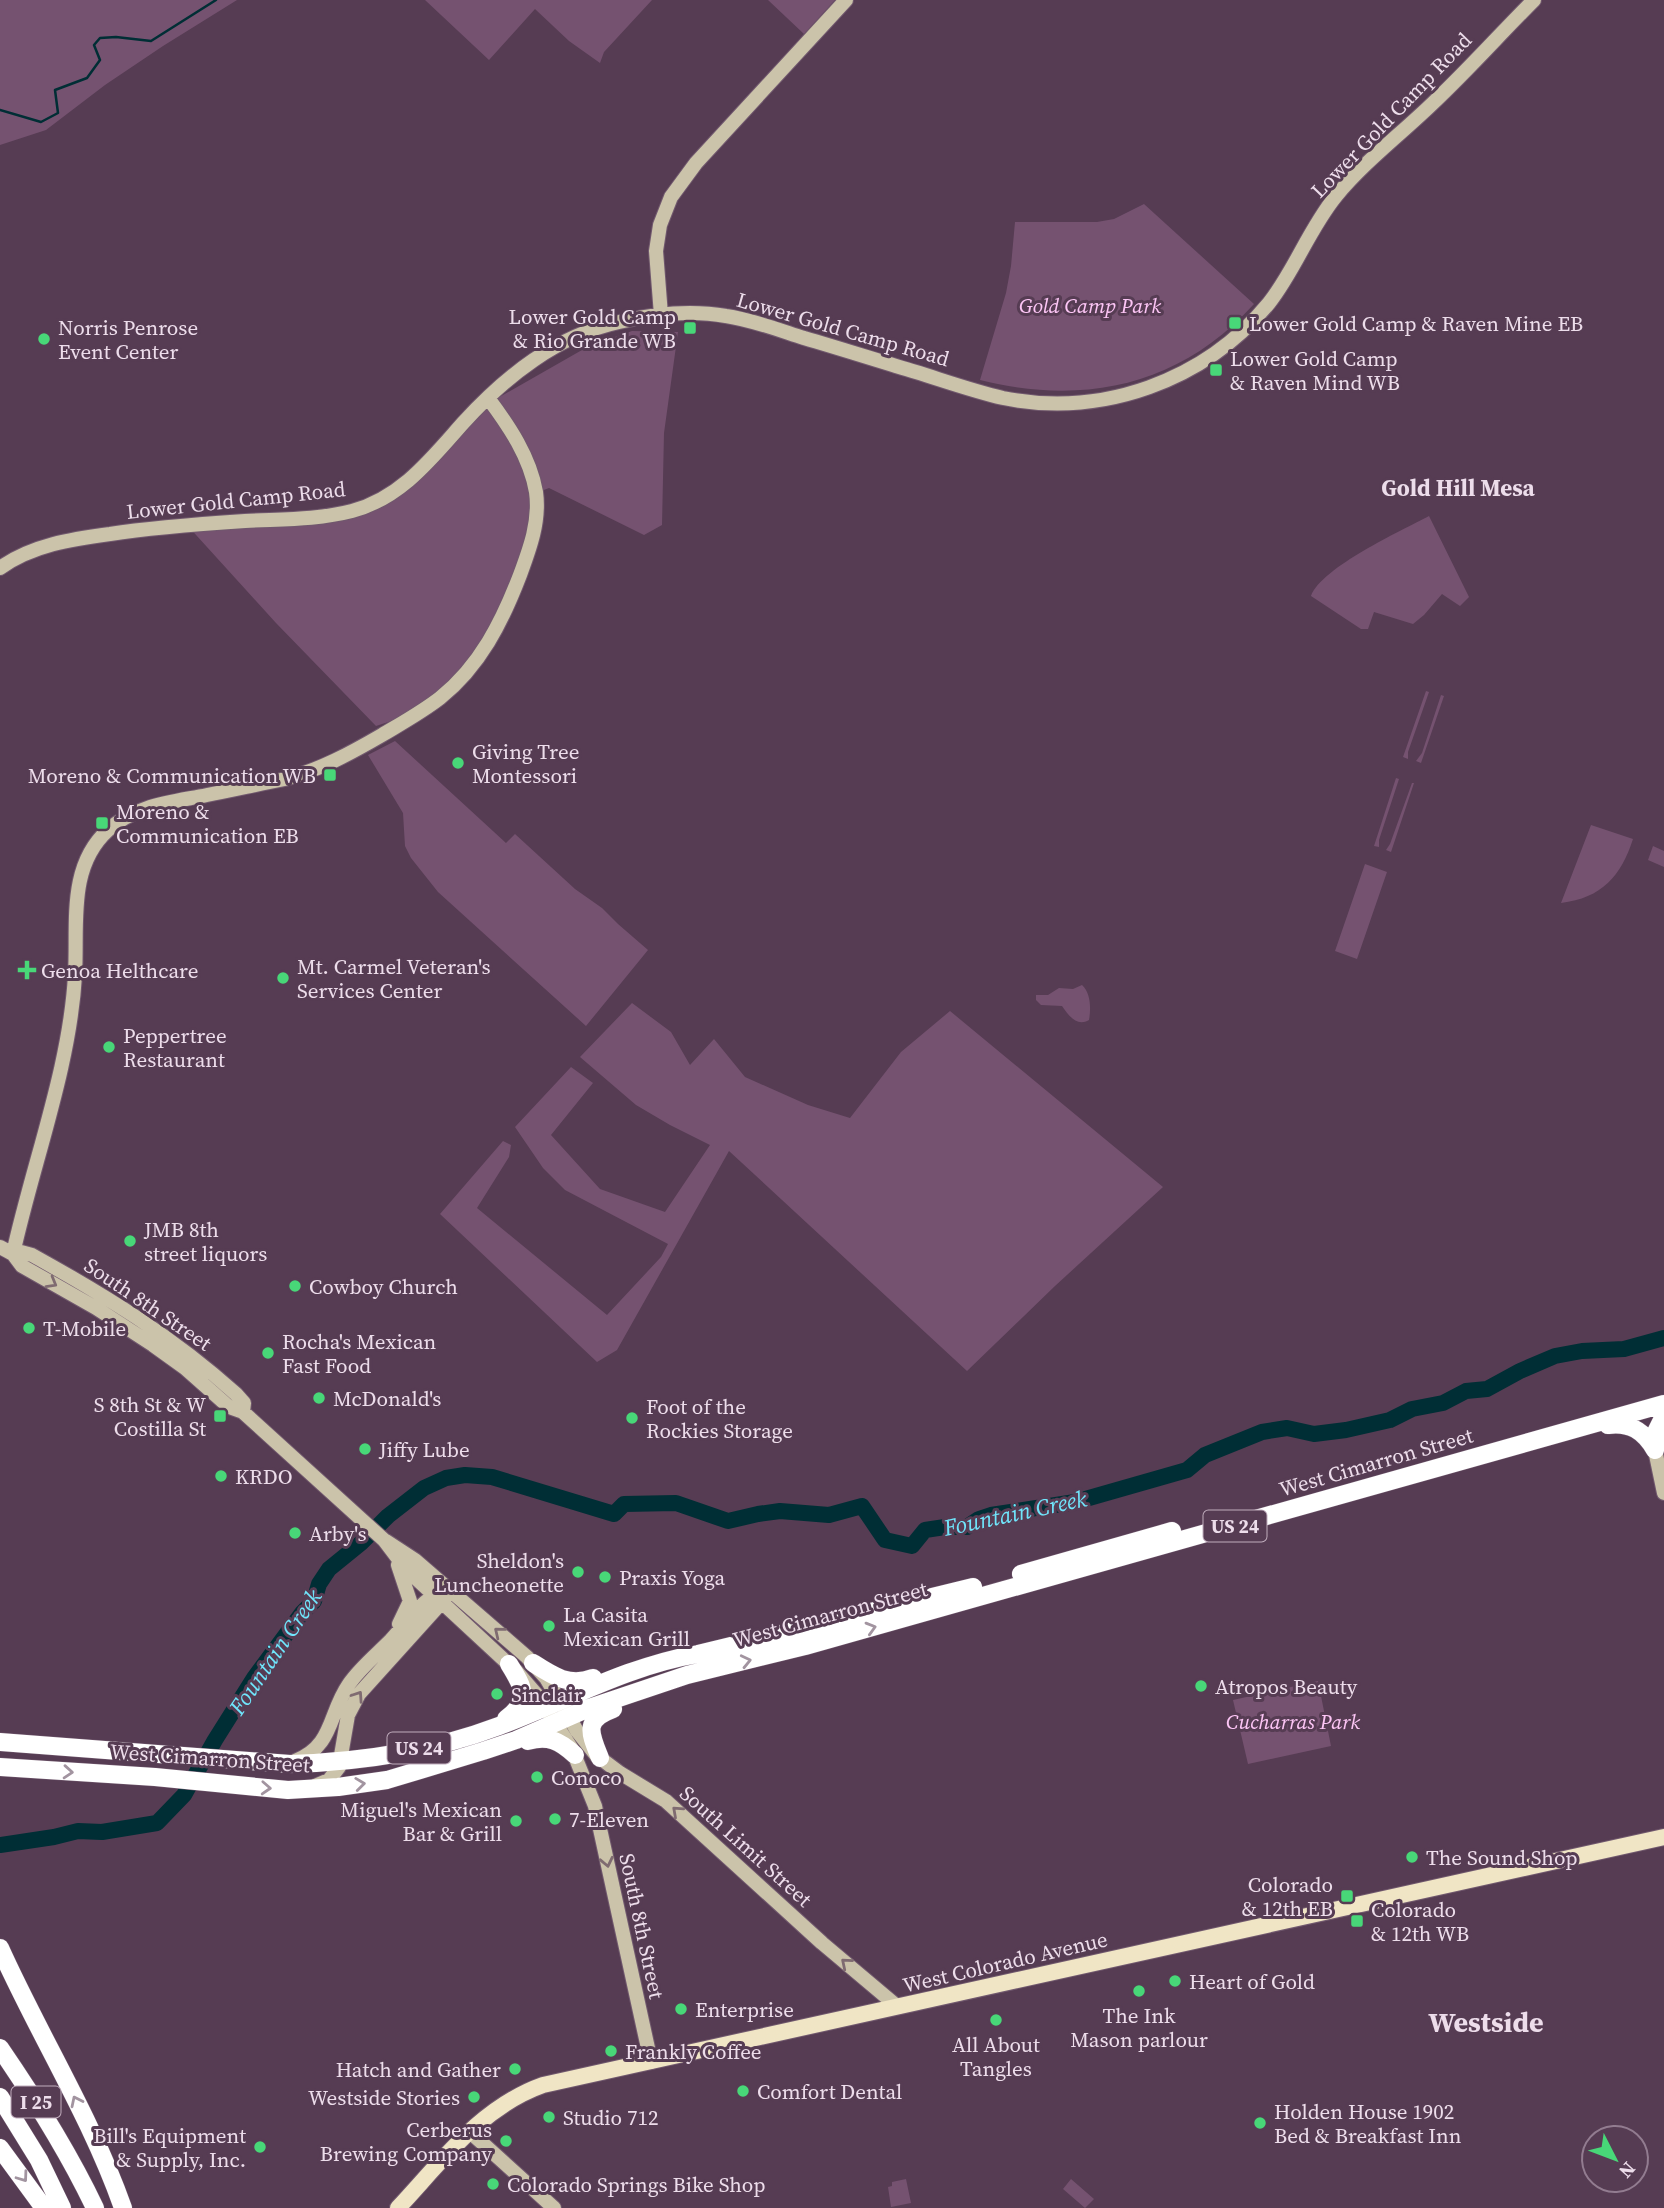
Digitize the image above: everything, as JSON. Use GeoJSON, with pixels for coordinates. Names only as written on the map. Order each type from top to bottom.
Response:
{"type":"FeatureCollection","features":[{"type":"Feature","properties":{"kind":"highway","name":"West Cimarron Street"},"geometry":{"type":"LineString","coordinates":[[0,1767],[155,1777],[258,1788],[305,1789],[387,1780],[484,1751],[559,1712],[589,1687],[650,1664],[946,1595],[1664,1392]]}},
{"type":"Feature","properties":{"kind":"highway","name":"West Cimarron Street"},"geometry":{"type":"LineString","coordinates":[[0,1742],[290,1764],[341,1761],[438,1744],[608,1701],[687,1675],[819,1643],[1664,1404]]}},
{"type":"Feature","properties":{"kind":"highway"},"geometry":{"type":"LineString","coordinates":[[1655,1450],[1657,1430],[1664,1416]]}},
{"type":"Feature","properties":{"kind":"highway"},"geometry":{"type":"LineString","coordinates":[[1563,1433],[1609,1424],[1627,1425],[1643,1434],[1655,1450]]}},
{"type":"Feature","properties":{"kind":"highway"},"geometry":{"type":"LineString","coordinates":[[559,1712],[655,1675],[698,1654]]}},
{"type":"Feature","properties":{"kind":"highway"},"geometry":{"type":"LineString","coordinates":[[533,1663],[560,1679],[575,1682],[583,1682],[639,1662],[650,1664]]}},
{"type":"Feature","properties":{"kind":"highway"},"geometry":{"type":"LineString","coordinates":[[495,1728],[516,1711],[523,1700],[518,1679],[509,1664]]}},
{"type":"Feature","properties":{"kind":"highway"},"geometry":{"type":"LineString","coordinates":[[600,1758],[591,1732],[596,1717],[687,1675]]}},
{"type":"Feature","properties":{"kind":"highway"},"geometry":{"type":"LineString","coordinates":[[484,1751],[547,1738],[558,1741],[575,1755]]}},
{"type":"Feature","properties":{"kind":"highway"},"geometry":{"type":"LineString","coordinates":[[0,1948],[87,2123],[111,2174],[123,2208]]}},
{"type":"Feature","properties":{"kind":"highway","name":"I 25"},"geometry":{"type":"LineString","coordinates":[[0,2048],[52,2127],[94,2208]]}},
{"type":"Feature","properties":{"kind":"highway","name":"I 25"},"geometry":{"type":"LineString","coordinates":[[0,2097],[29,2142],[62,2208]]}},
{"type":"Feature","properties":{"kind":"highway"},"geometry":{"type":"LineString","coordinates":[[0,2148],[44,2208]]}},
{"type":"Feature","properties":{"kind":"main road","name":"West Colorado Avenue"},"geometry":{"type":"LineString","coordinates":[[398,2208],[469,2131],[500,2106],[543,2085],[1664,1837]]}},
{"type":"Feature","properties":{"kind":"street"},"geometry":{"type":"LineString","coordinates":[[661,315],[656,251],[660,225],[671,197],[696,163],[846,0]]}},
{"type":"Feature","properties":{"kind":"street","name":"Lower Gold Camp Road"},"geometry":{"type":"LineString","coordinates":[[0,568],[34,550],[88,537],[187,525],[321,517],[359,509],[411,480],[488,398],[534,359],[573,338],[619,322],[661,315],[725,315],[982,392],[1027,401],[1090,401],[1120,397],[1157,386],[1194,367],[1244,330],[1290,274],[1318,220],[1335,196],[1431,106],[1534,0]]}},
{"type":"Feature","properties":{"kind":"street"},"geometry":{"type":"LineString","coordinates":[[6,1251],[66,1042],[75,977],[78,889],[90,852],[120,820],[142,809],[307,773],[355,751],[435,702],[475,663],[508,608],[533,542],[537,510],[536,493],[526,461],[510,429],[488,398]]}},
{"type":"Feature","properties":{"kind":"street","name":"South 8th Street"},"geometry":{"type":"LineString","coordinates":[[6,1251],[22,1266],[96,1308],[153,1345],[185,1368],[229,1407],[243,1412],[364,1521],[384,1541],[395,1557],[441,1596],[533,1690],[559,1712]]}},
{"type":"Feature","properties":{"kind":"street"},"geometry":{"type":"LineString","coordinates":[[1655,1450],[1664,1493]]}},
{"type":"Feature","properties":{"kind":"street","name":"South 8th Street"},"geometry":{"type":"LineString","coordinates":[[384,1541],[407,1553],[441,1596],[513,1644],[546,1678],[594,1806],[651,2062]]}},
{"type":"Feature","properties":{"kind":"street"},"geometry":{"type":"LineString","coordinates":[[388,1642],[410,1601],[395,1557]]}},
{"type":"Feature","properties":{"kind":"street"},"geometry":{"type":"LineString","coordinates":[[290,1764],[313,1753],[322,1744],[348,1685],[388,1642],[441,1596]]}},
{"type":"Feature","properties":{"kind":"street"},"geometry":{"type":"LineString","coordinates":[[305,1789],[329,1780],[339,1768],[348,1715],[355,1700],[441,1596]]}},
{"type":"Feature","properties":{"kind":"street","name":"South Limit Street"},"geometry":{"type":"LineString","coordinates":[[559,1712],[600,1758],[666,1801],[822,1943],[898,2007]]}},
{"type":"Feature","properties":{"kind":"street"},"geometry":{"type":"LineString","coordinates":[[469,2131],[554,2208]]}},
{"type":"Feature","properties":{"kind":"green space"},"geometry":{"type":"Polygon","coordinates":[[[0,0],[237,0],[105,85],[46,130],[0,145],[0,0]]]}},
{"type":"Feature","properties":{"kind":"green space"},"geometry":{"type":"Polygon","coordinates":[[[425,0],[652,0],[604,52],[600,63],[569,41],[535,9],[489,60],[425,0]]]}},
{"type":"Feature","properties":{"kind":"green space"},"geometry":{"type":"Polygon","coordinates":[[[768,0],[835,0],[804,34],[768,0]]]}},
{"type":"Feature","properties":{"kind":"green space","name":"Gold Camp Park"},"geometry":{"type":"Polygon","coordinates":[[[1144,204],[1254,304],[1225,332],[1195,354],[1162,371],[1128,382],[1093,389],[1056,391],[1019,388],[980,380],[1006,293],[1015,222],[1097,222],[1114,219],[1144,204]]]}},
{"type":"Feature","properties":{"kind":"green space"},"geometry":{"type":"Polygon","coordinates":[[[632,331],[678,332],[664,433],[662,525],[644,535],[549,488],[536,493],[537,510],[498,627],[422,711],[376,726],[276,623],[187,525],[359,509],[411,480],[475,411],[589,346],[632,331]]]}},
{"type":"Feature","properties":{"kind":"green space"},"geometry":{"type":"Polygon","coordinates":[[[1429,516],[1469,597],[1460,606],[1442,594],[1413,624],[1374,612],[1368,629],[1361,629],[1311,596],[1330,573],[1346,562],[1429,516]]]}},
{"type":"Feature","properties":{"kind":"green space"},"geometry":{"type":"Polygon","coordinates":[[[1426,691],[1429,692],[1408,759],[1403,757],[1426,691]]]}},
{"type":"Feature","properties":{"kind":"green space"},"geometry":{"type":"Polygon","coordinates":[[[1441,695],[1444,696],[1421,763],[1416,761],[1422,753],[1441,695]]]}},
{"type":"Feature","properties":{"kind":"green space"},"geometry":{"type":"Polygon","coordinates":[[[395,741],[506,843],[515,834],[648,950],[586,1026],[438,892],[411,858],[405,846],[403,813],[368,755],[395,741]]]}},
{"type":"Feature","properties":{"kind":"green space"},"geometry":{"type":"Polygon","coordinates":[[[1396,778],[1399,779],[1379,847],[1374,846],[1396,778]]]}},
{"type":"Feature","properties":{"kind":"green space"},"geometry":{"type":"Polygon","coordinates":[[[1414,783],[1391,852],[1386,850],[1414,783]]]}},
{"type":"Feature","properties":{"kind":"green space"},"geometry":{"type":"Polygon","coordinates":[[[1591,825],[1633,839],[1622,864],[1608,883],[1588,896],[1561,903],[1591,825]]]}},
{"type":"Feature","properties":{"kind":"green space"},"geometry":{"type":"Polygon","coordinates":[[[1653,846],[1664,851],[1664,867],[1648,860],[1653,846]]]}},
{"type":"Feature","properties":{"kind":"green space"},"geometry":{"type":"Polygon","coordinates":[[[1365,864],[1387,872],[1357,959],[1335,951],[1365,864]]]}},
{"type":"Feature","properties":{"kind":"green space"},"geometry":{"type":"Polygon","coordinates":[[[1082,985],[1089,997],[1090,1006],[1089,1020],[1085,1022],[1074,1019],[1062,1006],[1041,1005],[1036,1000],[1036,995],[1048,995],[1059,988],[1073,989],[1082,985]]]}},
{"type":"Feature","properties":{"kind":"green space"},"geometry":{"type":"Polygon","coordinates":[[[632,1003],[671,1032],[690,1065],[714,1039],[745,1077],[808,1105],[850,1118],[901,1052],[950,1011],[1163,1187],[967,1371],[729,1151],[617,1350],[597,1362],[440,1214],[503,1141],[511,1145],[509,1157],[477,1208],[607,1315],[661,1257],[668,1244],[565,1190],[543,1168],[515,1127],[571,1067],[593,1083],[551,1135],[600,1189],[665,1212],[710,1145],[636,1105],[580,1057],[632,1003]]]}},
{"type":"Feature","properties":{"kind":"green space","name":"Cucharras Park"},"geometry":{"type":"Polygon","coordinates":[[[1318,1681],[1331,1746],[1248,1764],[1233,1700],[1318,1681]]]}},
{"type":"Feature","properties":{"kind":"green space"},"geometry":{"type":"Polygon","coordinates":[[[906,2179],[911,2203],[891,2207],[888,2187],[892,2186],[892,2182],[906,2179]]]}},
{"type":"Feature","properties":{"kind":"green space"},"geometry":{"type":"Polygon","coordinates":[[[1071,2179],[1094,2199],[1085,2208],[1063,2189],[1071,2179]]]}},
{"type":"Feature","properties":{"kind":"waterway"},"geometry":{"type":"LineString","coordinates":[[0,110],[41,122],[58,113],[55,90],[87,78],[100,60],[94,45],[100,38],[151,41],[216,0]]}},
{"type":"Feature","properties":{"kind":"waterway","name":"Fountain Creek"},"geometry":{"type":"LineString","coordinates":[[0,1845],[78,1831],[102,1832],[157,1823],[184,1795],[254,1678],[314,1601],[319,1584],[329,1569],[388,1516],[424,1488],[446,1478],[465,1475],[492,1477],[614,1514],[624,1504],[676,1503],[728,1521],[780,1511],[829,1515],[862,1506],[885,1540],[912,1546],[925,1530],[967,1527],[991,1515],[1075,1502],[1187,1470],[1205,1455],[1262,1432],[1287,1428],[1314,1434],[1390,1420],[1412,1409],[1443,1403],[1466,1391],[1487,1389],[1555,1356],[1582,1351],[1624,1349],[1664,1338]]}},
{"type":"Feature","properties":{"kind":"place","name":"Lower Gold Camp & Raven Mine EB"},"geometry":{"type":"Point","coordinates":[1235,323]}},
{"type":"Feature","properties":{"kind":"place","name":"Lower Gold Camp & Rio Grande WB"},"geometry":{"type":"Point","coordinates":[690,328]}},
{"type":"Feature","properties":{"kind":"place","name":"Norris Penrose Event Center"},"geometry":{"type":"Point","coordinates":[44,339]}},
{"type":"Feature","properties":{"kind":"place","name":"Lower Gold Camp & Raven Mind WB"},"geometry":{"type":"Point","coordinates":[1216,370]}},
{"type":"Feature","properties":{"kind":"place","name":"Giving Tree Montessori"},"geometry":{"type":"Point","coordinates":[458,763]}},
{"type":"Feature","properties":{"kind":"place","name":"Moreno & Communication WB"},"geometry":{"type":"Point","coordinates":[330,775]}},
{"type":"Feature","properties":{"kind":"place","name":"Moreno & Communication EB"},"geometry":{"type":"Point","coordinates":[102,823]}},
{"type":"Feature","properties":{"kind":"place","name":"Genoa Helthcare"},"geometry":{"type":"Point","coordinates":[27,970]}},
{"type":"Feature","properties":{"kind":"place","name":"Mt. Carmel Veteran's Services Center"},"geometry":{"type":"Point","coordinates":[283,978]}},
{"type":"Feature","properties":{"kind":"place","name":"Peppertree Restaurant"},"geometry":{"type":"Point","coordinates":[109,1047]}},
{"type":"Feature","properties":{"kind":"place","name":"JMB 8th street liquors"},"geometry":{"type":"Point","coordinates":[130,1241]}},
{"type":"Feature","properties":{"kind":"place","name":"Cowboy Church"},"geometry":{"type":"Point","coordinates":[295,1286]}},
{"type":"Feature","properties":{"kind":"place","name":"T-Mobile"},"geometry":{"type":"Point","coordinates":[29,1328]}},
{"type":"Feature","properties":{"kind":"place","name":"Rocha's Mexican Fast Food"},"geometry":{"type":"Point","coordinates":[268,1353]}},
{"type":"Feature","properties":{"kind":"place","name":"McDonald's"},"geometry":{"type":"Point","coordinates":[319,1398]}},
{"type":"Feature","properties":{"kind":"place","name":"S 8th St & W Costilla St"},"geometry":{"type":"Point","coordinates":[220,1416]}},
{"type":"Feature","properties":{"kind":"place","name":"Foot of the Rockies Storage"},"geometry":{"type":"Point","coordinates":[632,1418]}},
{"type":"Feature","properties":{"kind":"place","name":"Jiffy Lube"},"geometry":{"type":"Point","coordinates":[365,1449]}},
{"type":"Feature","properties":{"kind":"place","name":"KRDO"},"geometry":{"type":"Point","coordinates":[221,1476]}},
{"type":"Feature","properties":{"kind":"place","name":"Arby's"},"geometry":{"type":"Point","coordinates":[295,1533]}},
{"type":"Feature","properties":{"kind":"place","name":"Sheldon's Luncheonette"},"geometry":{"type":"Point","coordinates":[578,1572]}},
{"type":"Feature","properties":{"kind":"place","name":"Praxis Yoga"},"geometry":{"type":"Point","coordinates":[605,1577]}},
{"type":"Feature","properties":{"kind":"place","name":"La Casita Mexican Grill"},"geometry":{"type":"Point","coordinates":[549,1626]}},
{"type":"Feature","properties":{"kind":"place","name":"Atropos Beauty"},"geometry":{"type":"Point","coordinates":[1201,1686]}},
{"type":"Feature","properties":{"kind":"place","name":"Sinclair"},"geometry":{"type":"Point","coordinates":[497,1694]}},
{"type":"Feature","properties":{"kind":"place","name":"Conoco"},"geometry":{"type":"Point","coordinates":[537,1777]}},
{"type":"Feature","properties":{"kind":"place","name":"7-Eleven"},"geometry":{"type":"Point","coordinates":[555,1819]}},
{"type":"Feature","properties":{"kind":"place","name":"Miguel's Mexican Bar & Grill"},"geometry":{"type":"Point","coordinates":[516,1821]}},
{"type":"Feature","properties":{"kind":"place","name":"The Sound Shop"},"geometry":{"type":"Point","coordinates":[1412,1857]}},
{"type":"Feature","properties":{"kind":"place","name":"Colorado & 12th EB"},"geometry":{"type":"Point","coordinates":[1347,1896]}},
{"type":"Feature","properties":{"kind":"place","name":"Colorado & 12th WB"},"geometry":{"type":"Point","coordinates":[1357,1921]}},
{"type":"Feature","properties":{"kind":"place","name":"Heart of Gold"},"geometry":{"type":"Point","coordinates":[1175,1981]}},
{"type":"Feature","properties":{"kind":"place","name":"The Ink Mason parlour"},"geometry":{"type":"Point","coordinates":[1139,1991]}},
{"type":"Feature","properties":{"kind":"place","name":"Enterprise"},"geometry":{"type":"Point","coordinates":[681,2009]}},
{"type":"Feature","properties":{"kind":"place","name":"All About Tangles"},"geometry":{"type":"Point","coordinates":[996,2020]}},
{"type":"Feature","properties":{"kind":"place","name":"Frankly Coffee"},"geometry":{"type":"Point","coordinates":[611,2051]}},
{"type":"Feature","properties":{"kind":"place","name":"Hatch and Gather"},"geometry":{"type":"Point","coordinates":[515,2069]}},
{"type":"Feature","properties":{"kind":"place","name":"Comfort Dental"},"geometry":{"type":"Point","coordinates":[743,2091]}},
{"type":"Feature","properties":{"kind":"place","name":"Westside Stories"},"geometry":{"type":"Point","coordinates":[474,2097]}},
{"type":"Feature","properties":{"kind":"place","name":"Studio 712"},"geometry":{"type":"Point","coordinates":[549,2117]}},
{"type":"Feature","properties":{"kind":"place","name":"Holden House 1902 Bed & Breakfast Inn"},"geometry":{"type":"Point","coordinates":[1260,2123]}},
{"type":"Feature","properties":{"kind":"place","name":"Cerberus Brewing Company"},"geometry":{"type":"Point","coordinates":[506,2141]}},
{"type":"Feature","properties":{"kind":"place","name":"Bill's Equipment & Supply, Inc."},"geometry":{"type":"Point","coordinates":[260,2147]}},
{"type":"Feature","properties":{"kind":"place","name":"Colorado Springs Bike Shop"},"geometry":{"type":"Point","coordinates":[493,2184]}},
{"type":"Feature","properties":{"kind":"district","name":"Gold Hill Mesa"},"geometry":{"type":"Point","coordinates":[1458,488]}},
{"type":"Feature","properties":{"kind":"district","name":"Westside"},"geometry":{"type":"Point","coordinates":[1486,2022]}}]}
